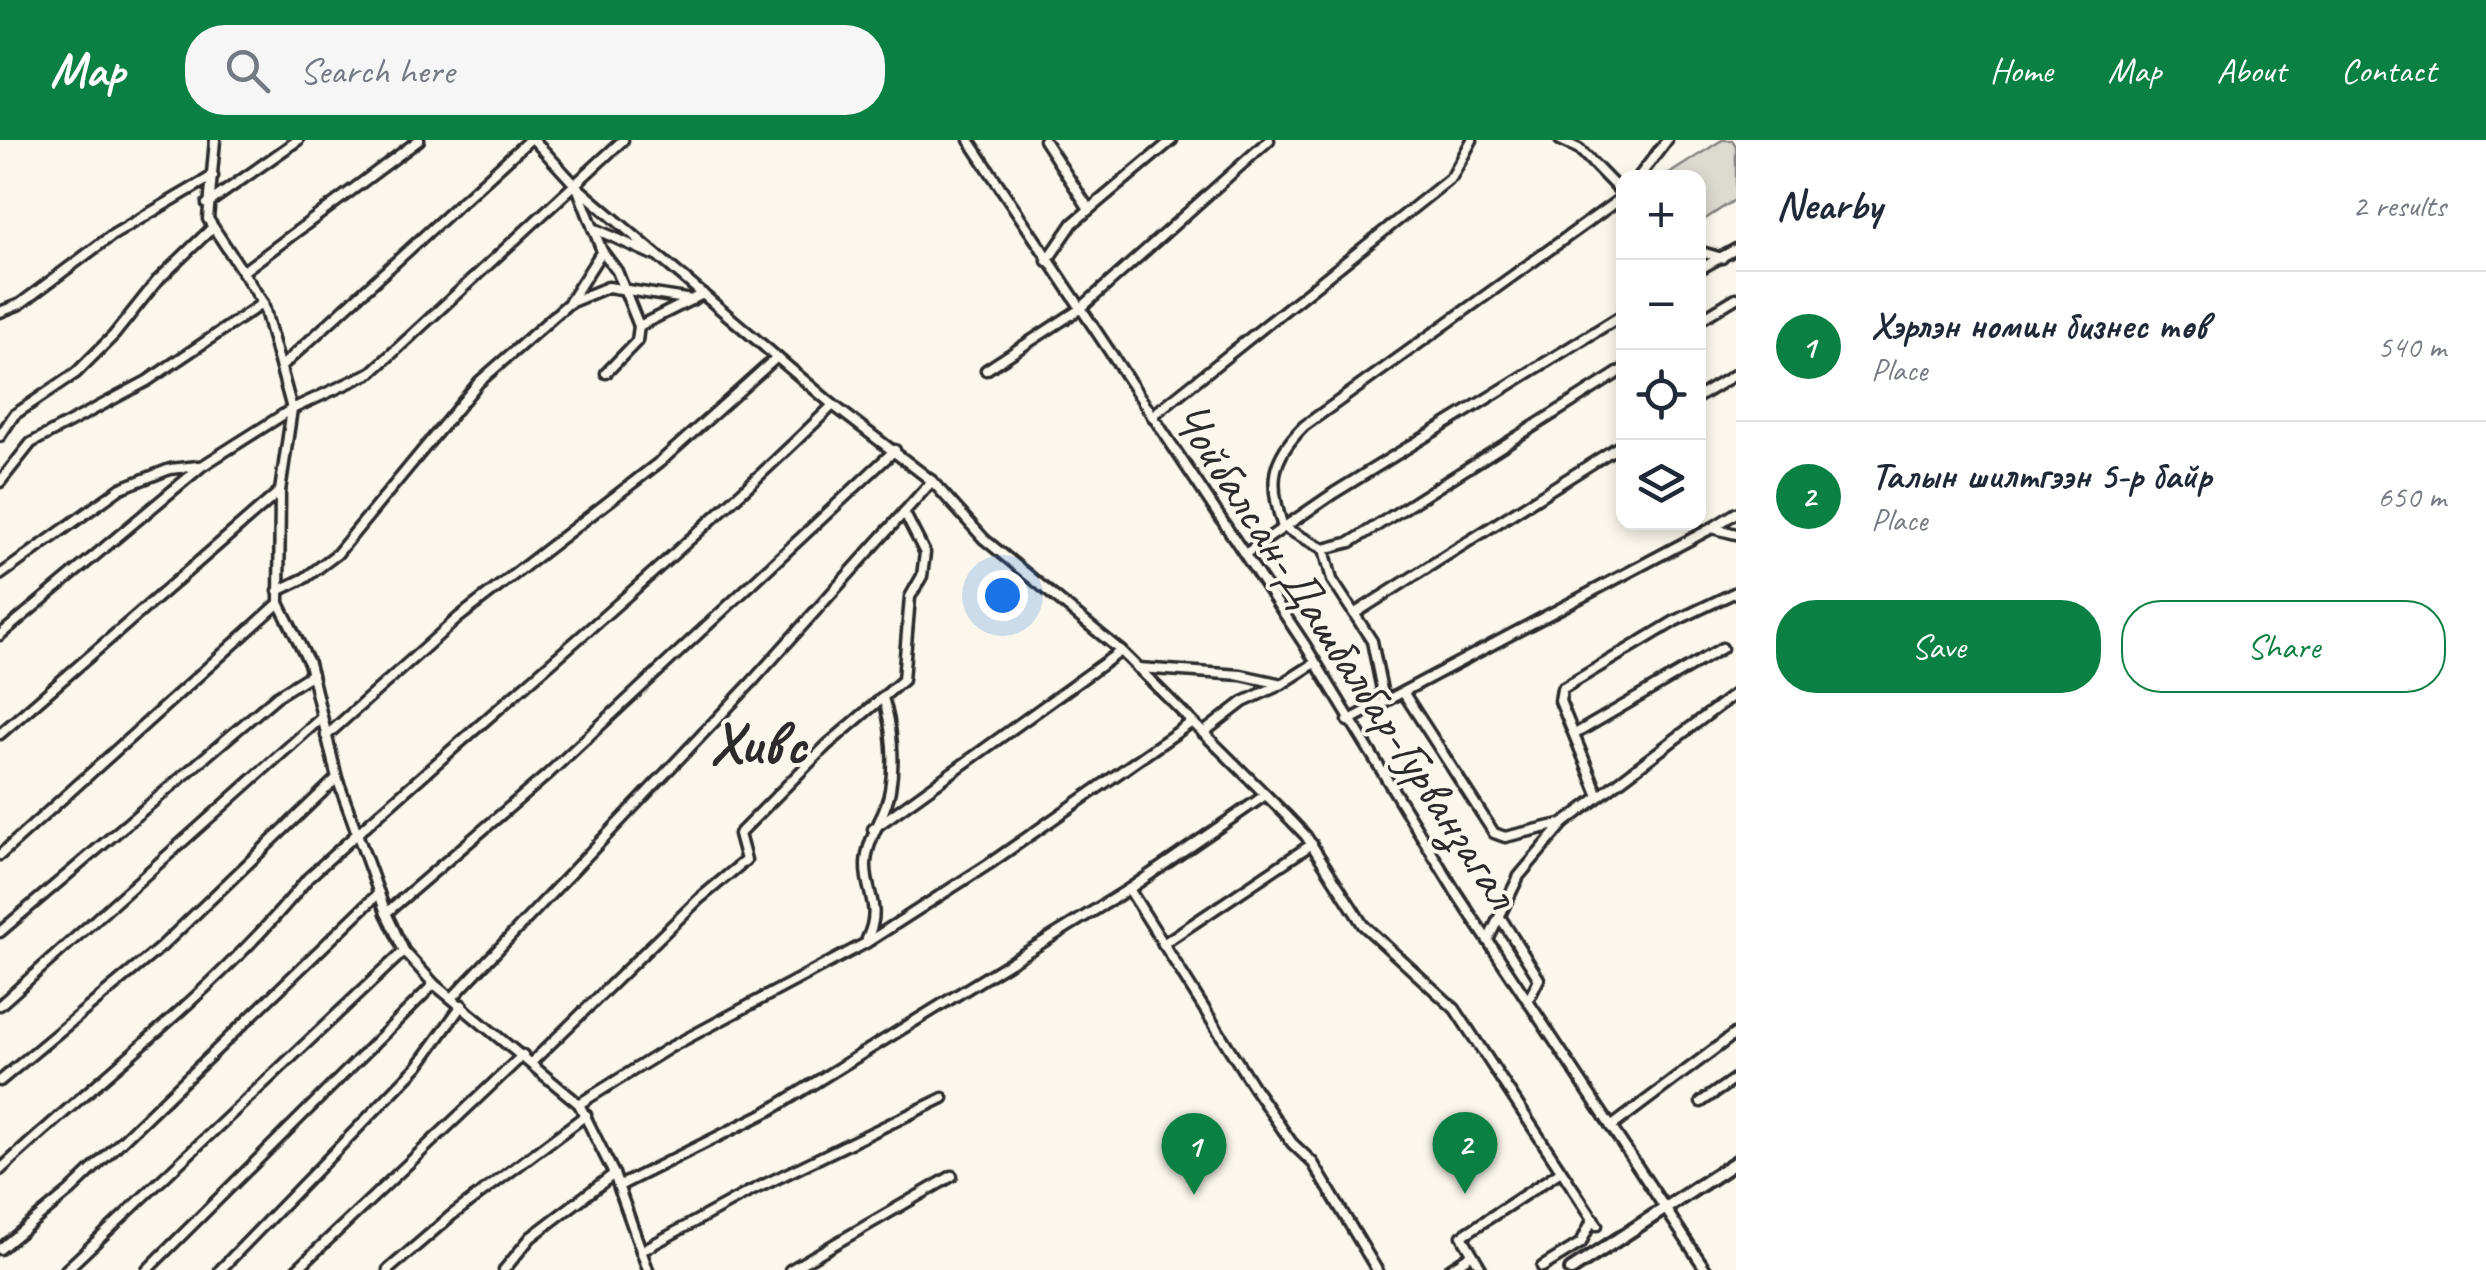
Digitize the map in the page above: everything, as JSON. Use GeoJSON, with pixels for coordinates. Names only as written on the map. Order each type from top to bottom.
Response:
{"type":"FeatureCollection","features":[{"type":"Feature","properties":{"kind":"main road"},"geometry":{"type":"LineString","coordinates":[[1571,1270],[1736,1162]]}},
{"type":"Feature","properties":{"kind":"street"},"geometry":{"type":"LineString","coordinates":[[214,140],[207,204],[211,229],[245,270],[262,302],[283,365],[292,409],[280,490],[278,603],[312,674],[337,778],[386,913],[404,951],[434,984],[578,1104],[614,1174],[648,1270]]}},
{"type":"Feature","properties":{"kind":"street"},"geometry":{"type":"LineString","coordinates":[[207,204],[298,140]]}},
{"type":"Feature","properties":{"kind":"street"},"geometry":{"type":"LineString","coordinates":[[245,270],[419,140]]}},
{"type":"Feature","properties":{"kind":"street"},"geometry":{"type":"LineString","coordinates":[[0,635],[202,466],[292,409],[372,372],[624,140]]}},
{"type":"Feature","properties":{"kind":"street","name":"Чойбалсан-Дашбалбар-Гурванзагал"},"geometry":{"type":"LineString","coordinates":[[968,140],[1245,554],[1315,662],[1348,722],[1706,1270]]}},
{"type":"Feature","properties":{"kind":"street"},"geometry":{"type":"LineString","coordinates":[[1044,140],[1090,209]]}},
{"type":"Feature","properties":{"kind":"street"},"geometry":{"type":"LineString","coordinates":[[1047,261],[1073,223],[1172,140]]}},
{"type":"Feature","properties":{"kind":"street"},"geometry":{"type":"LineString","coordinates":[[986,370],[1080,309],[1269,140]]}},
{"type":"Feature","properties":{"kind":"street"},"geometry":{"type":"LineString","coordinates":[[1152,416],[1452,178],[1472,140]]}},
{"type":"Feature","properties":{"kind":"street"},"geometry":{"type":"LineString","coordinates":[[1560,140],[1579,149],[1616,188]]}},
{"type":"Feature","properties":{"kind":"street"},"geometry":{"type":"LineString","coordinates":[[1579,149],[1587,140]]}},
{"type":"Feature","properties":{"kind":"street"},"geometry":{"type":"LineString","coordinates":[[1644,170],[1667,140]]}},
{"type":"Feature","properties":{"kind":"street"},"geometry":{"type":"LineString","coordinates":[[283,365],[535,141],[577,187],[833,405],[932,481],[984,539],[1121,651],[1312,844],[1363,925],[1456,1009],[1595,1222],[1582,1243],[1542,1266]]}},
{"type":"Feature","properties":{"kind":"street"},"geometry":{"type":"LineString","coordinates":[[0,312],[20,304],[111,236],[213,176]]}},
{"type":"Feature","properties":{"kind":"street"},"geometry":{"type":"LineString","coordinates":[[577,187],[602,252],[625,287],[640,326],[637,341],[606,373]]}},
{"type":"Feature","properties":{"kind":"street"},"geometry":{"type":"LineString","coordinates":[[1616,202],[1304,426],[1281,448],[1274,493],[1283,526],[1324,549],[1351,542],[1616,374]]}},
{"type":"Feature","properties":{"kind":"street"},"geometry":{"type":"LineString","coordinates":[[593,228],[660,258]]}},
{"type":"Feature","properties":{"kind":"street"},"geometry":{"type":"LineString","coordinates":[[0,436],[14,415],[76,373],[114,335],[157,281],[211,229]]}},
{"type":"Feature","properties":{"kind":"street"},"geometry":{"type":"LineString","coordinates":[[278,591],[306,578],[337,554],[480,382],[569,303],[602,252]]}},
{"type":"Feature","properties":{"kind":"street"},"geometry":{"type":"LineString","coordinates":[[1706,266],[1736,252]]}},
{"type":"Feature","properties":{"kind":"street"},"geometry":{"type":"LineString","coordinates":[[1706,254],[1718,259]]}},
{"type":"Feature","properties":{"kind":"street"},"geometry":{"type":"LineString","coordinates":[[569,303],[599,289],[625,287],[692,300]]}},
{"type":"Feature","properties":{"kind":"street"},"geometry":{"type":"LineString","coordinates":[[640,326],[704,294]]}},
{"type":"Feature","properties":{"kind":"street"},"geometry":{"type":"LineString","coordinates":[[1706,317],[1736,298]]}},
{"type":"Feature","properties":{"kind":"street"},"geometry":{"type":"LineString","coordinates":[[0,482],[32,443],[147,381],[262,302]]}},
{"type":"Feature","properties":{"kind":"street"},"geometry":{"type":"LineString","coordinates":[[1245,554],[1283,526],[1616,319]]}},
{"type":"Feature","properties":{"kind":"street"},"geometry":{"type":"LineString","coordinates":[[326,736],[458,618],[661,462],[778,357]]}},
{"type":"Feature","properties":{"kind":"street"},"geometry":{"type":"LineString","coordinates":[[1706,392],[1736,374]]}},
{"type":"Feature","properties":{"kind":"street"},"geometry":{"type":"LineString","coordinates":[[0,1170],[206,987],[271,923],[308,878],[607,609],[726,510],[833,405]]}},
{"type":"Feature","properties":{"kind":"street"},"geometry":{"type":"LineString","coordinates":[[1357,612],[1616,447]]}},
{"type":"Feature","properties":{"kind":"street"},"geometry":{"type":"LineString","coordinates":[[386,913],[547,775],[895,450]]}},
{"type":"Feature","properties":{"kind":"street"},"geometry":{"type":"LineString","coordinates":[[1,572],[121,488],[170,470],[202,466]]}},
{"type":"Feature","properties":{"kind":"street"},"geometry":{"type":"LineString","coordinates":[[452,998],[751,683],[932,481]]}},
{"type":"Feature","properties":{"kind":"street"},"geometry":{"type":"LineString","coordinates":[[0,734],[280,490]]}},
{"type":"Feature","properties":{"kind":"street"},"geometry":{"type":"LineString","coordinates":[[532,1062],[699,899],[746,860],[739,834],[827,745],[904,680],[910,597],[922,576],[926,553],[904,512]]}},
{"type":"Feature","properties":{"kind":"street"},"geometry":{"type":"LineString","coordinates":[[1348,722],[1736,513]]}},
{"type":"Feature","properties":{"kind":"street"},"geometry":{"type":"LineString","coordinates":[[1712,528],[1736,534]]}},
{"type":"Feature","properties":{"kind":"street"},"geometry":{"type":"LineString","coordinates":[[1324,549],[1332,580],[1357,612],[1372,642],[1384,700]]}},
{"type":"Feature","properties":{"kind":"street"},"geometry":{"type":"LineString","coordinates":[[1599,796],[1560,701],[1562,689],[1675,621],[1736,592]]}},
{"type":"Feature","properties":{"kind":"street"},"geometry":{"type":"LineString","coordinates":[[0,855],[278,603]]}},
{"type":"Feature","properties":{"kind":"street"},"geometry":{"type":"LineString","coordinates":[[1575,734],[1722,648]]}},
{"type":"Feature","properties":{"kind":"street"},"geometry":{"type":"LineString","coordinates":[[874,829],[1121,651]]}},
{"type":"Feature","properties":{"kind":"street"},"geometry":{"type":"LineString","coordinates":[[1203,733],[1243,702],[1282,684],[1315,662]]}},
{"type":"Feature","properties":{"kind":"street"},"geometry":{"type":"LineString","coordinates":[[1138,668],[1241,674],[1282,684]]}},
{"type":"Feature","properties":{"kind":"street"},"geometry":{"type":"LineString","coordinates":[[0,932],[277,696],[312,674]]}},
{"type":"Feature","properties":{"kind":"street"},"geometry":{"type":"LineString","coordinates":[[1403,692],[1494,832],[1505,836],[1564,824]]}},
{"type":"Feature","properties":{"kind":"street"},"geometry":{"type":"LineString","coordinates":[[1489,938],[1502,920],[1506,898],[1519,876],[1564,824],[1736,693]]}},
{"type":"Feature","properties":{"kind":"street"},"geometry":{"type":"LineString","coordinates":[[866,943],[874,923],[875,900],[866,867],[874,829],[890,791],[892,738],[883,698]]}},
{"type":"Feature","properties":{"kind":"street"},"geometry":{"type":"LineString","coordinates":[[0,1005],[321,718]]}},
{"type":"Feature","properties":{"kind":"street"},"geometry":{"type":"LineString","coordinates":[[578,1104],[669,1048],[866,943],[989,864],[1192,722]]}},
{"type":"Feature","properties":{"kind":"street"},"geometry":{"type":"LineString","coordinates":[[0,1081],[161,947],[337,778]]}},
{"type":"Feature","properties":{"kind":"street"},"geometry":{"type":"LineString","coordinates":[[618,1186],[769,1112],[1129,889],[1264,796]]}},
{"type":"Feature","properties":{"kind":"street"},"geometry":{"type":"LineString","coordinates":[[1163,944],[1312,844]]}},
{"type":"Feature","properties":{"kind":"street"},"geometry":{"type":"LineString","coordinates":[[1129,889],[1274,1118],[1313,1163],[1378,1270]]}},
{"type":"Feature","properties":{"kind":"street"},"geometry":{"type":"LineString","coordinates":[[0,1249],[70,1191],[379,893]]}},
{"type":"Feature","properties":{"kind":"street"},"geometry":{"type":"LineString","coordinates":[[1502,920],[1539,979],[1528,1000]]}},
{"type":"Feature","properties":{"kind":"street"},"geometry":{"type":"LineString","coordinates":[[66,1270],[404,951]]}},
{"type":"Feature","properties":{"kind":"street"},"geometry":{"type":"LineString","coordinates":[[147,1270],[434,984]]}},
{"type":"Feature","properties":{"kind":"street"},"geometry":{"type":"LineString","coordinates":[[220,1270],[418,1066],[462,1006]]}},
{"type":"Feature","properties":{"kind":"street"},"geometry":{"type":"LineString","coordinates":[[1611,1127],[1736,1033]]}},
{"type":"Feature","properties":{"kind":"street"},"geometry":{"type":"LineString","coordinates":[[296,1270],[523,1055]]}},
{"type":"Feature","properties":{"kind":"street"},"geometry":{"type":"LineString","coordinates":[[1701,1102],[1736,1078]]}},
{"type":"Feature","properties":{"kind":"street"},"geometry":{"type":"LineString","coordinates":[[641,1251],[747,1192],[943,1098]]}},
{"type":"Feature","properties":{"kind":"street"},"geometry":{"type":"LineString","coordinates":[[388,1270],[452,1215],[586,1115]]}},
{"type":"Feature","properties":{"kind":"street"},"geometry":{"type":"LineString","coordinates":[[1482,1270],[1462,1236],[1561,1170]]}},
{"type":"Feature","properties":{"kind":"street"},"geometry":{"type":"LineString","coordinates":[[504,1270],[530,1237],[614,1174]]}},
{"type":"Feature","properties":{"kind":"street"},"geometry":{"type":"LineString","coordinates":[[790,1270],[952,1176]]}},
{"type":"Feature","properties":{"kind":"street"},"geometry":{"type":"LineString","coordinates":[[1448,1270],[1471,1255]]}},
{"type":"Feature","properties":{"kind":"shaded area"},"geometry":{"type":"Polygon","coordinates":[[[1722,140],[1732,140],[1736,146],[1736,199],[1706,218],[1706,170],[1675,170],[1722,140]]]}},
{"type":"Feature","properties":{"kind":"place","name":"Талын шилтгээн 5-р байр"},"geometry":{"type":"Point","coordinates":[1465,1194]}},
{"type":"Feature","properties":{"kind":"place","name":"Хэрлэн номин бизнес төв"},"geometry":{"type":"Point","coordinates":[1194,1195]}},
{"type":"Feature","properties":{"kind":"district","name":"Хивс"},"geometry":{"type":"Point","coordinates":[758,742]}}]}
